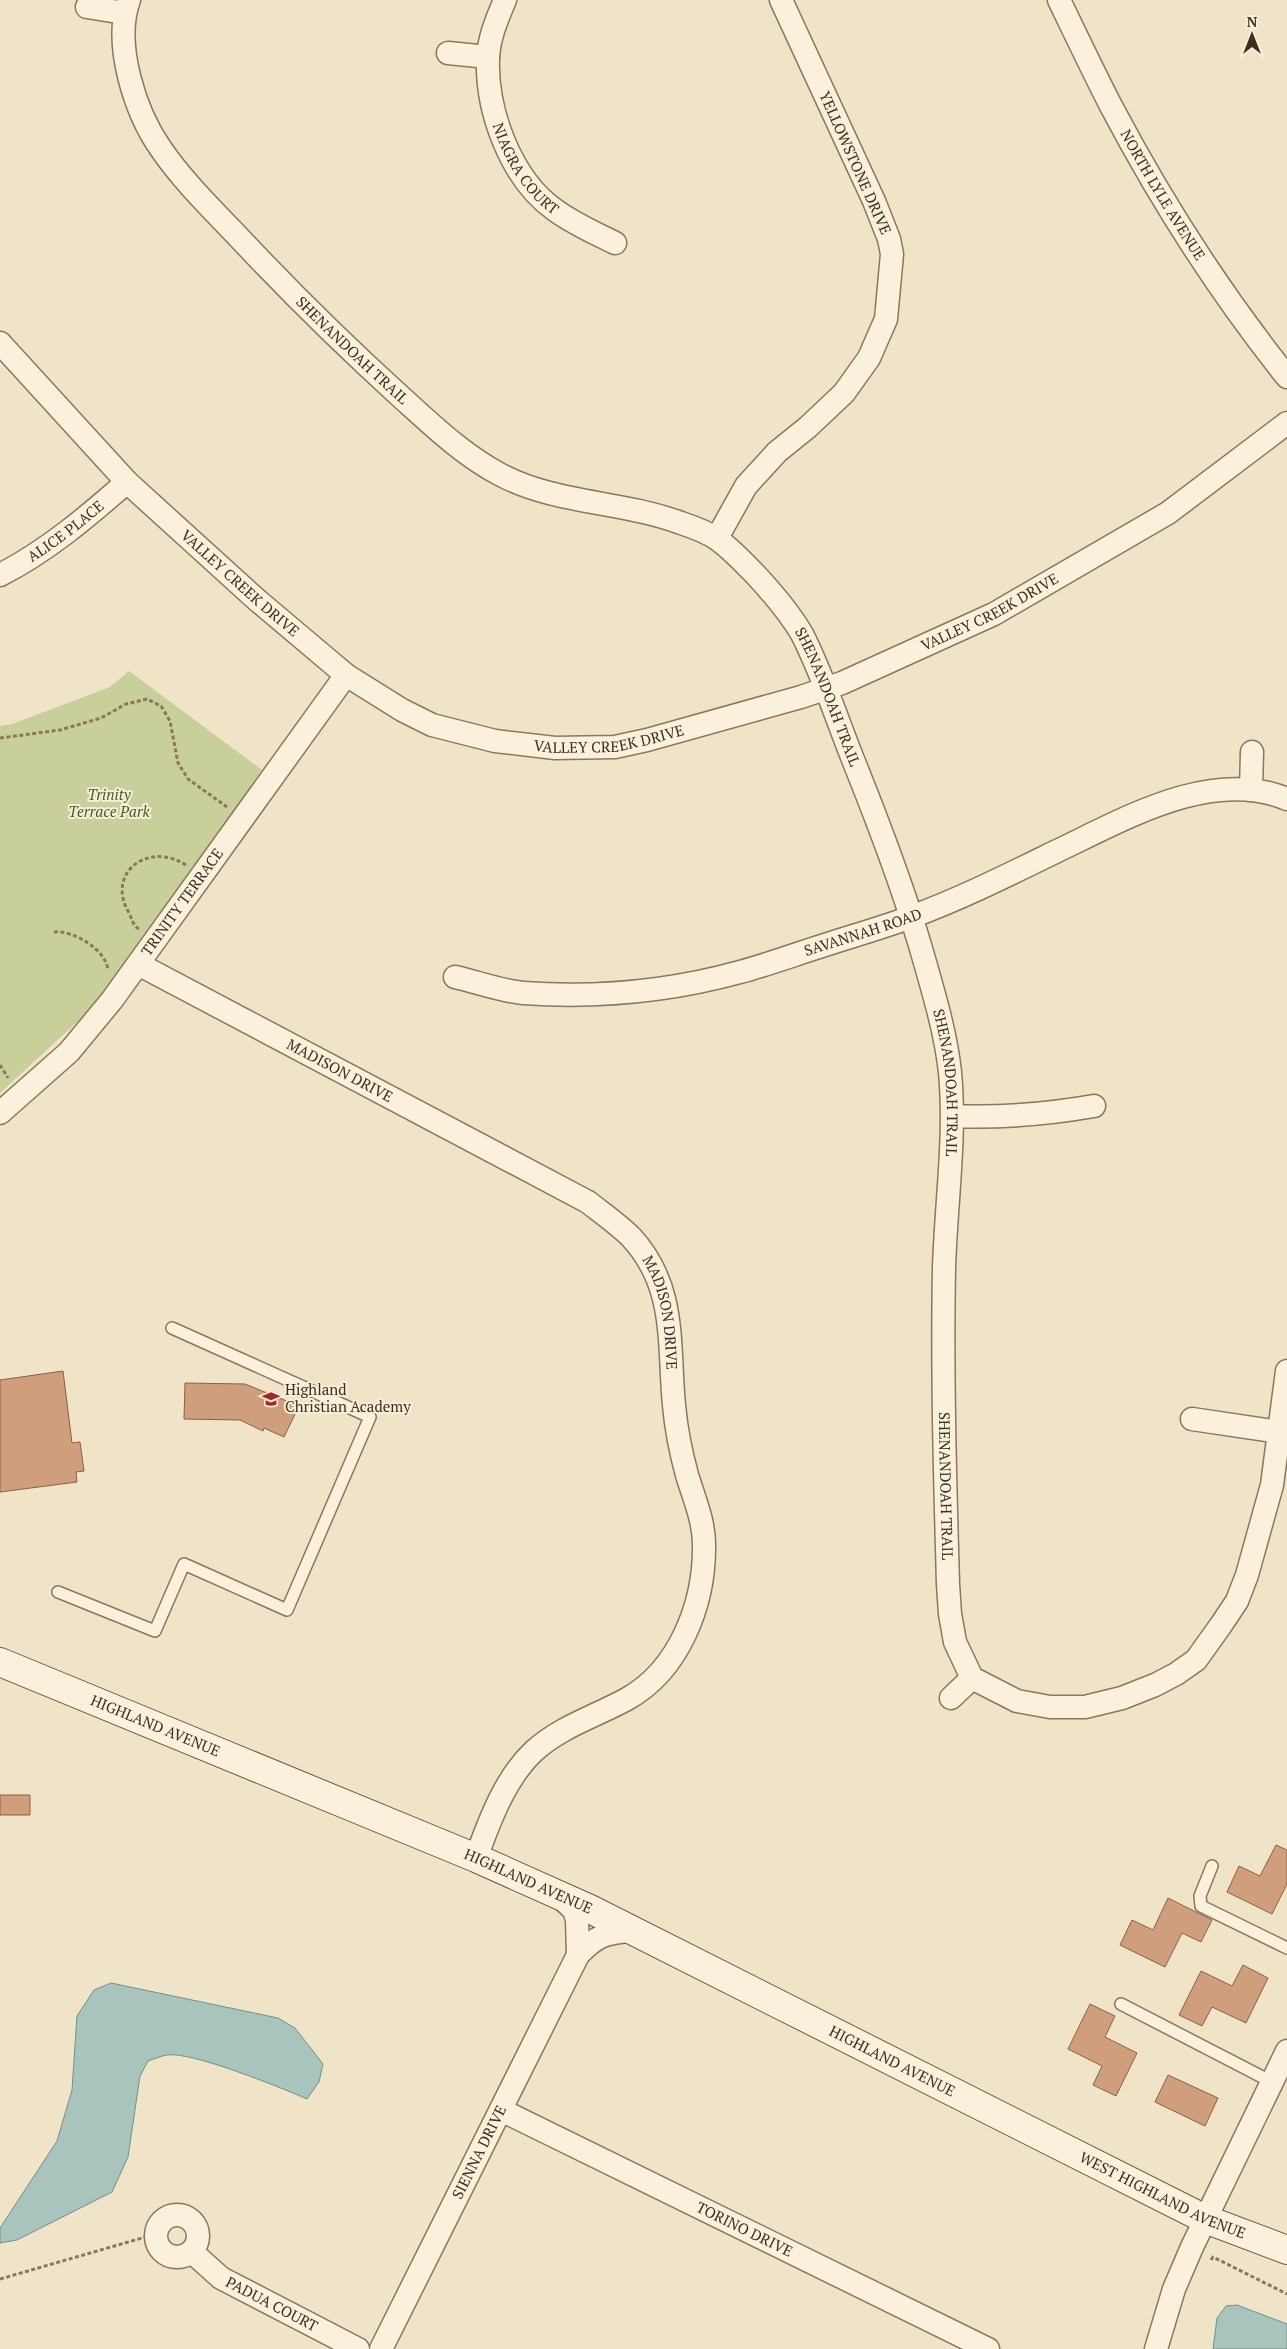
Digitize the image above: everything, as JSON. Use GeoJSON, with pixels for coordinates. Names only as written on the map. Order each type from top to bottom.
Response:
{"type":"FeatureCollection","features":[{"type":"Feature","properties":{"kind":"main road","name":"HIGHLAND AVENUE"},"geometry":{"type":"LineString","coordinates":[[0,1662],[476,1858],[633,1931],[1040,2136]]}},
{"type":"Feature","properties":{"kind":"main road","name":"WEST HIGHLAND AVENUE"},"geometry":{"type":"LineString","coordinates":[[1040,2136],[1205,2219],[1287,2250]]}},
{"type":"Feature","properties":{"kind":"street","name":"NIAGRA COURT"},"geometry":{"type":"LineString","coordinates":[[505,0],[492,29],[488,57],[489,89],[495,119],[509,154],[531,186],[554,210],[616,244]]}},
{"type":"Feature","properties":{"kind":"street","name":"YELLOWSTONE DRIVE"},"geometry":{"type":"LineString","coordinates":[[717,538],[746,486],[777,452],[844,394],[869,358],[886,319],[892,254],[889,239],[874,201],[781,0]]}},
{"type":"Feature","properties":{"kind":"street","name":"NORTH LYLE AVENUE"},"geometry":{"type":"LineString","coordinates":[[1059,0],[1111,106],[1171,212],[1248,328],[1287,377]]}},
{"type":"Feature","properties":{"kind":"street","name":"SHENANDOAH TRAIL"},"geometry":{"type":"LineString","coordinates":[[88,7],[127,6],[123,38],[134,91],[144,118],[159,147],[191,187],[342,343],[444,435],[477,462],[507,478],[536,490],[626,507],[664,517],[717,538],[778,599],[801,633],[882,832],[911,917],[941,1020],[949,1068],[953,1116],[945,1221],[943,1320],[948,1584],[950,1614],[955,1642],[972,1678]]}},
{"type":"Feature","properties":{"kind":"street"},"geometry":{"type":"LineString","coordinates":[[448,53],[488,57]]}},
{"type":"Feature","properties":{"kind":"street","name":"VALLEY CREEK DRIVE"},"geometry":{"type":"LineString","coordinates":[[0,343],[127,482],[257,600],[346,675],[402,710],[432,724],[495,742],[555,748],[616,747],[639,742],[825,689],[994,614],[1168,512],[1287,422]]}},
{"type":"Feature","properties":{"kind":"street","name":"ALICE PLACE"},"geometry":{"type":"LineString","coordinates":[[0,575],[34,556],[80,522],[127,482]]}},
{"type":"Feature","properties":{"kind":"street","name":"TRINITY TERRACE"},"geometry":{"type":"LineString","coordinates":[[0,1113],[69,1052],[140,965],[201,875],[346,675]]}},
{"type":"Feature","properties":{"kind":"street"},"geometry":{"type":"LineString","coordinates":[[1251,790],[1252,752]]}},
{"type":"Feature","properties":{"kind":"street","name":"SAVANNAH ROAD"},"geometry":{"type":"LineString","coordinates":[[455,977],[520,992],[576,995],[633,992],[740,972],[911,917],[1145,810],[1205,792],[1251,790],[1275,794],[1287,799]]}},
{"type":"Feature","properties":{"kind":"street","name":"MADISON DRIVE"},"geometry":{"type":"LineString","coordinates":[[140,965],[588,1202],[631,1238],[654,1270],[664,1293],[670,1325],[674,1411],[686,1471],[703,1527],[703,1560],[696,1610],[690,1627],[676,1649],[648,1683],[629,1698],[549,1739],[528,1757],[517,1770],[493,1814],[476,1858]]}},
{"type":"Feature","properties":{"kind":"street"},"geometry":{"type":"LineString","coordinates":[[953,1116],[973,1117],[1065,1111],[1094,1106]]}},
{"type":"Feature","properties":{"kind":"street"},"geometry":{"type":"LineString","coordinates":[[950,1698],[972,1678],[1017,1701],[1050,1707],[1085,1706],[1122,1698],[1155,1686],[1196,1660],[1237,1600],[1246,1575],[1272,1485],[1287,1371]]}},
{"type":"Feature","properties":{"kind":"street"},"geometry":{"type":"LineString","coordinates":[[1192,1419],[1279,1432]]}},
{"type":"Feature","properties":{"kind":"street"},"geometry":{"type":"LineString","coordinates":[[559,1896],[574,1910],[577,1920],[578,1955]]}},
{"type":"Feature","properties":{"kind":"street"},"geometry":{"type":"LineString","coordinates":[[578,1955],[590,1943],[610,1932],[633,1931]]}},
{"type":"Feature","properties":{"kind":"street","name":"SIENNA DRIVE"},"geometry":{"type":"LineString","coordinates":[[381,2349],[578,1955]]}},
{"type":"Feature","properties":{"kind":"street"},"geometry":{"type":"LineString","coordinates":[[1156,2349],[1174,2289],[1205,2219],[1287,2050]]}},
{"type":"Feature","properties":{"kind":"street","name":"TORINO DRIVE"},"geometry":{"type":"LineString","coordinates":[[501,2110],[988,2349]]}},
{"type":"Feature","properties":{"kind":"street"},"geometry":{"type":"LineString","coordinates":[[177,2215],[184,2216],[196,2224],[198,2244],[192,2252],[182,2258],[168,2256],[158,2245],[156,2234],[159,2225],[164,2220],[177,2215]]}},
{"type":"Feature","properties":{"kind":"street","name":"PADUA COURT"},"geometry":{"type":"LineString","coordinates":[[192,2252],[221,2278],[358,2349]]}},
{"type":"Feature","properties":{"kind":"lane"},"geometry":{"type":"LineString","coordinates":[[58,1592],[155,1632],[184,1564],[287,1610],[370,1417],[172,1328]]}},
{"type":"Feature","properties":{"kind":"lane"},"geometry":{"type":"LineString","coordinates":[[1212,1866],[1200,1896],[1201,1906],[1287,1948]]}},
{"type":"Feature","properties":{"kind":"lane"},"geometry":{"type":"LineString","coordinates":[[1121,2004],[1272,2082]]}},
{"type":"Feature","properties":{"kind":"path"},"geometry":{"type":"LineString","coordinates":[[0,738],[60,730],[101,718],[126,704],[147,699],[161,706],[170,721],[178,763],[188,780],[227,808],[244,816]]}},
{"type":"Feature","properties":{"kind":"path"},"geometry":{"type":"LineString","coordinates":[[156,939],[135,927],[123,904],[121,883],[128,872],[139,860],[172,856],[201,875]]}},
{"type":"Feature","properties":{"kind":"path"},"geometry":{"type":"LineString","coordinates":[[54,932],[65,931],[76,935],[89,944],[108,965],[112,1000]]}},
{"type":"Feature","properties":{"kind":"path"},"geometry":{"type":"LineString","coordinates":[[0,2278],[156,2234]]}},
{"type":"Feature","properties":{"kind":"path"},"geometry":{"type":"LineString","coordinates":[[1213,2256],[1287,2294]]}},
{"type":"Feature","properties":{"kind":"green space","name":"Trinity Terrace Park"},"geometry":{"type":"Polygon","coordinates":[[[129,671],[262,770],[166,910],[88,1012],[0,1093],[0,726],[12,724],[110,687],[129,671]]]}},
{"type":"Feature","properties":{"kind":"water"},"geometry":{"type":"Polygon","coordinates":[[[111,1983],[278,2018],[295,2028],[323,2064],[319,2082],[307,2099],[237,2071],[179,2055],[167,2055],[148,2061],[140,2076],[128,2157],[112,2192],[17,2240],[0,2243],[0,2228],[57,2141],[72,2090],[77,2016],[94,1990],[111,1983]]]}},
{"type":"Feature","properties":{"kind":"water"},"geometry":{"type":"Polygon","coordinates":[[[1237,2305],[1287,2324],[1287,2349],[1213,2349],[1217,2318],[1226,2306],[1237,2305]]]}},
{"type":"Feature","properties":{"kind":"building"},"geometry":{"type":"Polygon","coordinates":[[[63,1371],[72,1443],[80,1442],[84,1471],[76,1472],[77,1482],[0,1492],[0,1380],[63,1371]]]}},
{"type":"Feature","properties":{"kind":"building"},"geometry":{"type":"Polygon","coordinates":[[[185,1383],[245,1384],[299,1406],[284,1437],[264,1428],[263,1431],[240,1420],[184,1419],[185,1383]]]}},
{"type":"Feature","properties":{"kind":"building"},"geometry":{"type":"Polygon","coordinates":[[[0,1795],[30,1795],[30,1815],[0,1815],[0,1795]]]}},
{"type":"Feature","properties":{"kind":"building"},"geometry":{"type":"Polygon","coordinates":[[[1276,1845],[1287,1850],[1287,1884],[1272,1914],[1227,1892],[1239,1866],[1260,1876],[1276,1845]]]}},
{"type":"Feature","properties":{"kind":"building"},"geometry":{"type":"Polygon","coordinates":[[[1168,1898],[1212,1920],[1201,1942],[1182,1933],[1165,1967],[1120,1945],[1132,1920],[1153,1930],[1168,1898]]]}},
{"type":"Feature","properties":{"kind":"building"},"geometry":{"type":"Polygon","coordinates":[[[1243,1965],[1268,1978],[1246,2023],[1212,2007],[1202,2026],[1179,2015],[1201,1971],[1232,1986],[1243,1965]]]}},
{"type":"Feature","properties":{"kind":"building"},"geometry":{"type":"Polygon","coordinates":[[[1090,2004],[1115,2016],[1105,2037],[1137,2053],[1116,2096],[1093,2085],[1102,2066],[1068,2049],[1090,2004]]]}},
{"type":"Feature","properties":{"kind":"building"},"geometry":{"type":"Polygon","coordinates":[[[1168,2075],[1218,2098],[1205,2126],[1155,2102],[1168,2075]]]}},
{"type":"Feature","properties":{"kind":"place","name":"Highland Christian Academy"},"geometry":{"type":"Point","coordinates":[271,1399]}}]}
